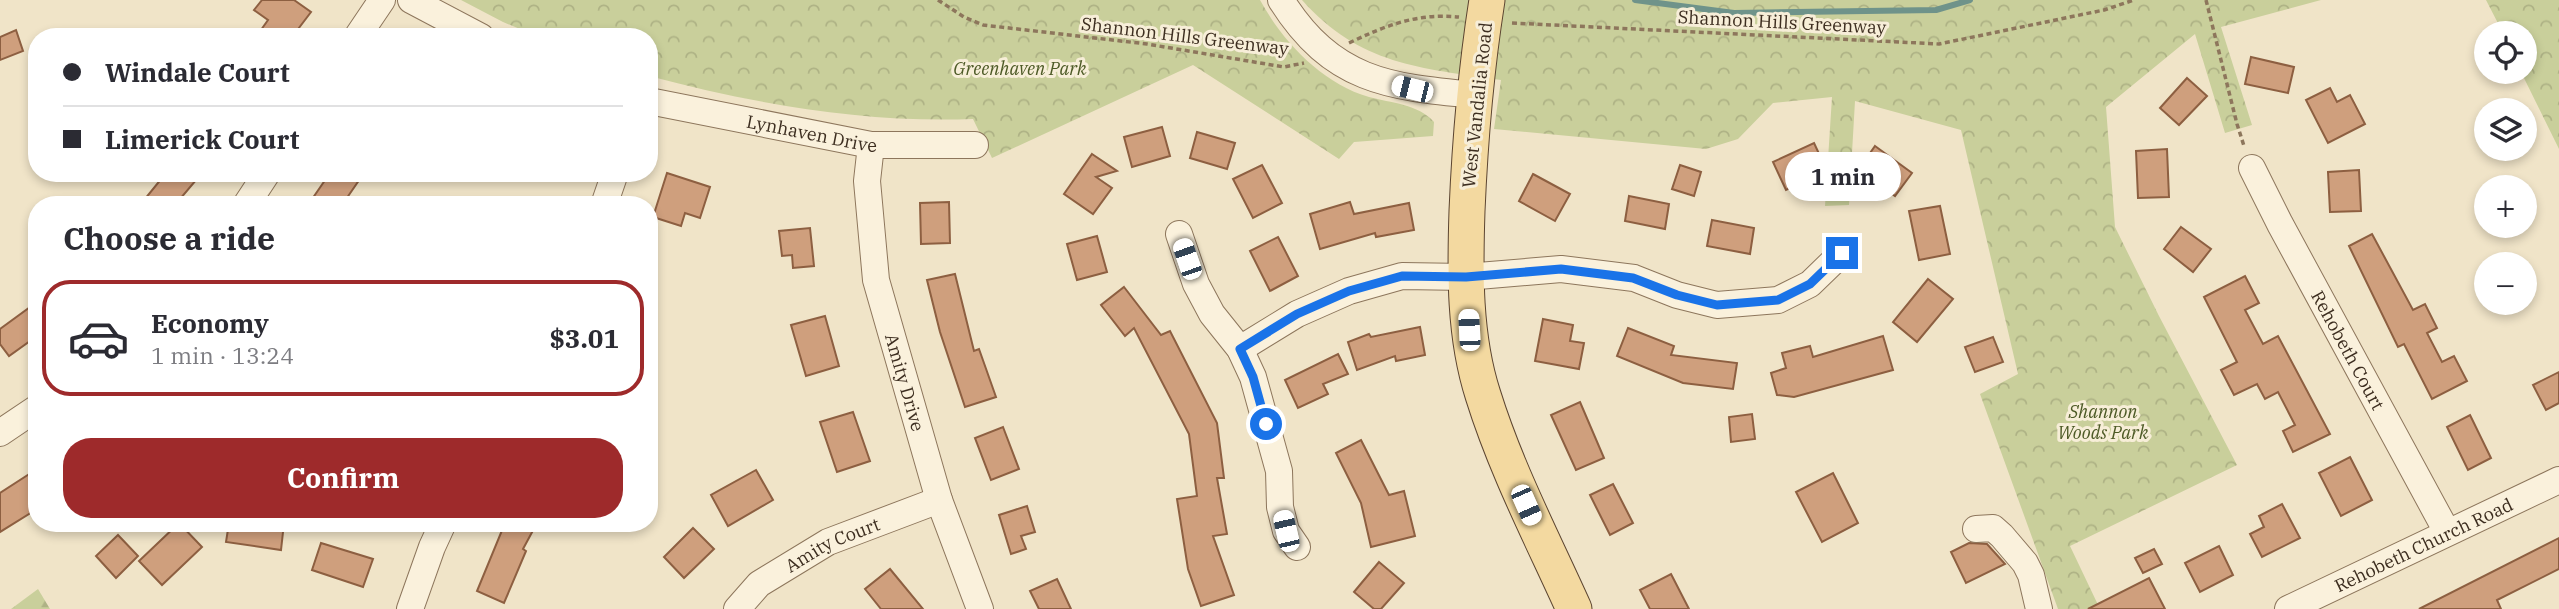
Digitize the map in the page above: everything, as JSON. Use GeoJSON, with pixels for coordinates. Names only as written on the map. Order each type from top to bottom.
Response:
{"type":"FeatureCollection","features":[{"type":"Feature","properties":{"kind":"main road","name":"West Vandalia Road"},"geometry":{"type":"LineString","coordinates":[[1486,10],[1470,135],[1466,277],[1469,330],[1482,393],[1515,480],[1574,609]]}},
{"type":"Feature","properties":{"kind":"street"},"geometry":{"type":"LineString","coordinates":[[363,28],[382,0]]}},
{"type":"Feature","properties":{"kind":"street"},"geometry":{"type":"LineString","coordinates":[[411,0],[464,28]]}},
{"type":"Feature","properties":{"kind":"street"},"geometry":{"type":"LineString","coordinates":[[1281,0],[1306,33],[1339,63],[1375,81],[1412,89],[1475,95]]}},
{"type":"Feature","properties":{"kind":"street","name":"Lynhaven Drive"},"geometry":{"type":"LineString","coordinates":[[658,103],[871,145],[975,145]]}},
{"type":"Feature","properties":{"kind":"street","name":"Amity Drive"},"geometry":{"type":"LineString","coordinates":[[871,145],[867,181],[876,280],[939,500],[980,609]]}},
{"type":"Feature","properties":{"kind":"street","name":"Rehobeth Court"},"geometry":{"type":"LineString","coordinates":[[2252,168],[2447,533]]}},
{"type":"Feature","properties":{"kind":"street"},"geometry":{"type":"LineString","coordinates":[[1179,234],[1196,284],[1212,314],[1240,349],[1253,377],[1279,471],[1280,507],[1286,531],[1297,547]]}},
{"type":"Feature","properties":{"kind":"street"},"geometry":{"type":"LineString","coordinates":[[1240,349],[1297,314],[1349,291],[1402,276],[1466,277],[1561,269],[1633,278],[1677,295],[1717,305],[1778,300],[1810,284],[1842,253]]}},
{"type":"Feature","properties":{"kind":"street"},"geometry":{"type":"LineString","coordinates":[[0,433],[28,414]]}},
{"type":"Feature","properties":{"kind":"street","name":"Rehobeth Church Road"},"geometry":{"type":"LineString","coordinates":[[2288,609],[2559,480]]}},
{"type":"Feature","properties":{"kind":"street","name":"Amity Court"},"geometry":{"type":"LineString","coordinates":[[737,609],[759,584],[828,542],[939,500]]}},
{"type":"Feature","properties":{"kind":"street"},"geometry":{"type":"LineString","coordinates":[[1976,529],[1993,528],[2025,563],[2031,575],[2039,609]]}},
{"type":"Feature","properties":{"kind":"street"},"geometry":{"type":"LineString","coordinates":[[410,609],[439,532]]}},
{"type":"Feature","properties":{"kind":"path","name":"Shannon Hills Greenway"},"geometry":{"type":"LineString","coordinates":[[938,0],[964,17],[983,25],[1147,44],[1284,67],[1308,62],[1372,32],[1411,18],[1486,10],[1532,25],[1939,44],[2003,33],[2104,10],[2134,0]]}},
{"type":"Feature","properties":{"kind":"path"},"geometry":{"type":"LineString","coordinates":[[2206,0],[2236,124],[2252,168]]}},
{"type":"Feature","properties":{"kind":"green space","name":"Greenhaven Park"},"geometry":{"type":"Polygon","coordinates":[[[461,0],[1260,0],[1280,31],[1320,71],[1352,91],[1420,111],[1434,122],[1433,136],[1354,142],[1339,159],[1193,65],[992,158],[973,119],[891,118],[810,110],[658,78],[658,28],[517,28],[461,0]]]}},
{"type":"Feature","properties":{"kind":"green space","name":"Shannon Woods Park"},"geometry":{"type":"Polygon","coordinates":[[[1302,0],[2321,0],[2221,27],[2252,125],[2225,133],[2195,34],[2106,107],[2115,227],[2237,465],[2070,546],[2100,609],[2058,609],[1980,394],[2018,374],[1961,130],[1855,101],[1849,205],[1825,206],[1832,97],[1773,103],[1738,139],[1706,149],[1494,129],[1501,80],[1418,67],[1369,51],[1324,22],[1302,0]]]}},
{"type":"Feature","properties":{"kind":"green space"},"geometry":{"type":"Polygon","coordinates":[[[2486,0],[2559,0],[2559,149],[2537,104],[2537,98],[2534,98],[2527,84],[2537,84],[2537,21],[2497,21],[2486,0]]]}},
{"type":"Feature","properties":{"kind":"green space"},"geometry":{"type":"Polygon","coordinates":[[[38,589],[50,609],[11,609],[38,589]]]}},
{"type":"Feature","properties":{"kind":"building"},"geometry":{"type":"Polygon","coordinates":[[[262,0],[294,0],[311,12],[299,28],[262,28],[268,20],[254,10],[262,0]]]}},
{"type":"Feature","properties":{"kind":"building"},"geometry":{"type":"Polygon","coordinates":[[[16,30],[23,51],[0,60],[0,37],[16,30]]]}},
{"type":"Feature","properties":{"kind":"building"},"geometry":{"type":"Polygon","coordinates":[[[2251,57],[2294,67],[2288,93],[2245,84],[2251,57]]]}},
{"type":"Feature","properties":{"kind":"building"},"geometry":{"type":"Polygon","coordinates":[[[2187,78],[2207,96],[2179,125],[2160,108],[2187,78]]]}},
{"type":"Feature","properties":{"kind":"building"},"geometry":{"type":"Polygon","coordinates":[[[2330,88],[2337,102],[2350,95],[2365,124],[2328,143],[2306,100],[2330,88]]]}},
{"type":"Feature","properties":{"kind":"building"},"geometry":{"type":"Polygon","coordinates":[[[1162,127],[1170,156],[1132,167],[1124,137],[1162,127]]]}},
{"type":"Feature","properties":{"kind":"building"},"geometry":{"type":"Polygon","coordinates":[[[1197,132],[1235,143],[1227,169],[1190,158],[1197,132]]]}},
{"type":"Feature","properties":{"kind":"building"},"geometry":{"type":"Polygon","coordinates":[[[1814,143],[1827,171],[1786,190],[1773,162],[1814,143]]]}},
{"type":"Feature","properties":{"kind":"building"},"geometry":{"type":"Polygon","coordinates":[[[1875,146],[1912,173],[1895,196],[1859,169],[1875,146]]]}},
{"type":"Feature","properties":{"kind":"building"},"geometry":{"type":"Polygon","coordinates":[[[2167,149],[2169,197],[2138,198],[2136,151],[2167,149]]]}},
{"type":"Feature","properties":{"kind":"building"},"geometry":{"type":"Polygon","coordinates":[[[1092,154],[1117,171],[1096,177],[1112,188],[1093,214],[1064,194],[1092,154]]]}},
{"type":"Feature","properties":{"kind":"building"},"geometry":{"type":"Polygon","coordinates":[[[1262,165],[1282,203],[1253,218],[1233,179],[1262,165]]]}},
{"type":"Feature","properties":{"kind":"building"},"geometry":{"type":"Polygon","coordinates":[[[1680,165],[1701,172],[1694,196],[1672,189],[1680,165]]]}},
{"type":"Feature","properties":{"kind":"building"},"geometry":{"type":"Polygon","coordinates":[[[2359,170],[2361,211],[2330,212],[2328,172],[2359,170]]]}},
{"type":"Feature","properties":{"kind":"building"},"geometry":{"type":"Polygon","coordinates":[[[667,173],[710,187],[700,218],[685,213],[681,226],[658,219],[658,201],[667,173]]]}},
{"type":"Feature","properties":{"kind":"building"},"geometry":{"type":"Polygon","coordinates":[[[1533,174],[1570,194],[1555,221],[1519,201],[1533,174]]]}},
{"type":"Feature","properties":{"kind":"building"},"geometry":{"type":"Polygon","coordinates":[[[159,182],[194,182],[183,196],[147,196],[159,182]]]}},
{"type":"Feature","properties":{"kind":"building"},"geometry":{"type":"Polygon","coordinates":[[[324,182],[358,182],[348,196],[314,196],[324,182]]]}},
{"type":"Feature","properties":{"kind":"building"},"geometry":{"type":"Polygon","coordinates":[[[1629,196],[1669,204],[1665,229],[1625,221],[1629,196]]]}},
{"type":"Feature","properties":{"kind":"building"},"geometry":{"type":"Polygon","coordinates":[[[949,202],[950,243],[921,244],[920,203],[949,202]]]}},
{"type":"Feature","properties":{"kind":"building"},"geometry":{"type":"Polygon","coordinates":[[[1350,202],[1354,214],[1409,203],[1414,230],[1376,237],[1375,233],[1320,249],[1310,214],[1350,202]]]}},
{"type":"Feature","properties":{"kind":"building"},"geometry":{"type":"Polygon","coordinates":[[[1940,206],[1950,254],[1919,260],[1909,211],[1940,206]]]}},
{"type":"Feature","properties":{"kind":"building"},"geometry":{"type":"Polygon","coordinates":[[[1712,220],[1754,228],[1750,254],[1707,246],[1712,220]]]}},
{"type":"Feature","properties":{"kind":"building"},"geometry":{"type":"Polygon","coordinates":[[[2181,227],[2211,249],[2193,272],[2164,249],[2181,227]]]}},
{"type":"Feature","properties":{"kind":"building"},"geometry":{"type":"Polygon","coordinates":[[[810,228],[814,266],[793,268],[792,255],[782,256],[779,231],[810,228]]]}},
{"type":"Feature","properties":{"kind":"building"},"geometry":{"type":"Polygon","coordinates":[[[2372,234],[2413,310],[2425,304],[2437,328],[2427,333],[2442,362],[2454,356],[2467,381],[2432,399],[2404,344],[2398,347],[2349,246],[2372,234]]]}},
{"type":"Feature","properties":{"kind":"building"},"geometry":{"type":"Polygon","coordinates":[[[1097,236],[1107,272],[1077,280],[1067,244],[1097,236]]]}},
{"type":"Feature","properties":{"kind":"building"},"geometry":{"type":"Polygon","coordinates":[[[1278,237],[1298,276],[1270,291],[1250,251],[1278,237]]]}},
{"type":"Feature","properties":{"kind":"building"},"geometry":{"type":"Polygon","coordinates":[[[955,274],[974,351],[979,349],[996,397],[965,407],[940,332],[927,280],[955,274]]]}},
{"type":"Feature","properties":{"kind":"building"},"geometry":{"type":"Polygon","coordinates":[[[2245,276],[2259,303],[2245,310],[2263,344],[2278,336],[2330,434],[2293,452],[2283,431],[2295,425],[2278,392],[2265,399],[2257,384],[2234,395],[2221,370],[2237,362],[2204,297],[2245,276]]]}},
{"type":"Feature","properties":{"kind":"building"},"geometry":{"type":"Polygon","coordinates":[[[1928,279],[1953,299],[1917,342],[1893,322],[1928,279]]]}},
{"type":"Feature","properties":{"kind":"building"},"geometry":{"type":"Polygon","coordinates":[[[1124,287],[1161,335],[1170,331],[1217,423],[1224,478],[1217,478],[1227,534],[1213,536],[1234,595],[1201,606],[1188,569],[1177,499],[1197,496],[1189,434],[1134,328],[1125,336],[1101,305],[1124,287]]]}},
{"type":"Feature","properties":{"kind":"building"},"geometry":{"type":"Polygon","coordinates":[[[28,309],[28,342],[9,356],[0,344],[0,329],[28,309]]]}},
{"type":"Feature","properties":{"kind":"building"},"geometry":{"type":"Polygon","coordinates":[[[825,316],[839,366],[806,376],[791,325],[825,316]]]}},
{"type":"Feature","properties":{"kind":"building"},"geometry":{"type":"Polygon","coordinates":[[[1543,319],[1573,325],[1570,341],[1584,343],[1579,369],[1535,361],[1543,319]]]}},
{"type":"Feature","properties":{"kind":"building"},"geometry":{"type":"Polygon","coordinates":[[[1420,327],[1425,355],[1396,361],[1395,356],[1357,370],[1348,342],[1369,334],[1371,337],[1420,327]]]}},
{"type":"Feature","properties":{"kind":"building"},"geometry":{"type":"Polygon","coordinates":[[[1628,328],[1674,346],[1671,355],[1737,363],[1733,389],[1683,383],[1617,356],[1628,328]]]}},
{"type":"Feature","properties":{"kind":"building"},"geometry":{"type":"Polygon","coordinates":[[[1883,336],[1893,370],[1794,397],[1777,395],[1771,373],[1786,368],[1782,353],[1810,346],[1813,357],[1883,336]]]}},
{"type":"Feature","properties":{"kind":"building"},"geometry":{"type":"Polygon","coordinates":[[[1993,337],[2003,362],[1975,372],[1965,347],[1993,337]]]}},
{"type":"Feature","properties":{"kind":"building"},"geometry":{"type":"Polygon","coordinates":[[[1338,354],[1348,374],[1323,384],[1328,394],[1298,408],[1285,380],[1338,354]]]}},
{"type":"Feature","properties":{"kind":"building"},"geometry":{"type":"Polygon","coordinates":[[[2559,372],[2559,403],[2546,410],[2533,385],[2559,372]]]}},
{"type":"Feature","properties":{"kind":"building"},"geometry":{"type":"Polygon","coordinates":[[[1580,402],[1604,458],[1576,470],[1551,415],[1580,402]]]}},
{"type":"Feature","properties":{"kind":"building"},"geometry":{"type":"Polygon","coordinates":[[[853,412],[870,461],[837,472],[820,422],[853,412]]]}},
{"type":"Feature","properties":{"kind":"building"},"geometry":{"type":"Polygon","coordinates":[[[1752,414],[1755,439],[1731,442],[1729,417],[1752,414]]]}},
{"type":"Feature","properties":{"kind":"building"},"geometry":{"type":"Polygon","coordinates":[[[2470,415],[2491,458],[2468,470],[2447,427],[2470,415]]]}},
{"type":"Feature","properties":{"kind":"building"},"geometry":{"type":"Polygon","coordinates":[[[1003,427],[1019,469],[991,480],[975,438],[1003,427]]]}},
{"type":"Feature","properties":{"kind":"building"},"geometry":{"type":"Polygon","coordinates":[[[1361,440],[1389,495],[1404,491],[1415,536],[1371,547],[1361,503],[1336,453],[1361,440]]]}},
{"type":"Feature","properties":{"kind":"building"},"geometry":{"type":"Polygon","coordinates":[[[2350,457],[2372,500],[2341,516],[2319,473],[2350,457]]]}},
{"type":"Feature","properties":{"kind":"building"},"geometry":{"type":"Polygon","coordinates":[[[756,470],[773,500],[728,526],[711,495],[756,470]]]}},
{"type":"Feature","properties":{"kind":"building"},"geometry":{"type":"Polygon","coordinates":[[[1833,473],[1858,523],[1822,542],[1796,492],[1833,473]]]}},
{"type":"Feature","properties":{"kind":"building"},"geometry":{"type":"Polygon","coordinates":[[[28,475],[28,515],[0,532],[0,493],[28,475]]]}},
{"type":"Feature","properties":{"kind":"building"},"geometry":{"type":"Polygon","coordinates":[[[1613,484],[1633,523],[1610,535],[1590,495],[1613,484]]]}},
{"type":"Feature","properties":{"kind":"building"},"geometry":{"type":"Polygon","coordinates":[[[2282,504],[2300,538],[2262,557],[2250,534],[2264,527],[2259,516],[2282,504]]]}},
{"type":"Feature","properties":{"kind":"building"},"geometry":{"type":"Polygon","coordinates":[[[1027,506],[1035,532],[1021,536],[1026,549],[1011,554],[999,515],[1027,506]]]}},
{"type":"Feature","properties":{"kind":"building"},"geometry":{"type":"Polygon","coordinates":[[[693,528],[714,549],[684,578],[664,557],[693,528]]]}},
{"type":"Feature","properties":{"kind":"building"},"geometry":{"type":"Polygon","coordinates":[[[170,532],[188,532],[202,547],[162,585],[139,561],[170,532]]]}},
{"type":"Feature","properties":{"kind":"building"},"geometry":{"type":"Polygon","coordinates":[[[228,532],[283,532],[281,550],[226,542],[228,532]]]}},
{"type":"Feature","properties":{"kind":"building"},"geometry":{"type":"Polygon","coordinates":[[[501,532],[532,532],[523,549],[526,551],[504,603],[477,591],[501,532]]]}},
{"type":"Feature","properties":{"kind":"building"},"geometry":{"type":"Polygon","coordinates":[[[118,535],[138,556],[116,578],[96,556],[118,535]]]}},
{"type":"Feature","properties":{"kind":"building"},"geometry":{"type":"Polygon","coordinates":[[[2559,538],[2559,569],[2497,600],[2501,609],[2419,609],[2559,538]]]}},
{"type":"Feature","properties":{"kind":"building"},"geometry":{"type":"Polygon","coordinates":[[[321,543],[373,559],[363,587],[312,570],[321,543]]]}},
{"type":"Feature","properties":{"kind":"building"},"geometry":{"type":"Polygon","coordinates":[[[1969,543],[1987,544],[2005,564],[1966,583],[1951,552],[1969,543]]]}},
{"type":"Feature","properties":{"kind":"building"},"geometry":{"type":"Polygon","coordinates":[[[2219,546],[2233,575],[2200,592],[2185,563],[2219,546]]]}},
{"type":"Feature","properties":{"kind":"building"},"geometry":{"type":"Polygon","coordinates":[[[2154,549],[2162,564],[2143,573],[2135,558],[2154,549]]]}},
{"type":"Feature","properties":{"kind":"building"},"geometry":{"type":"Polygon","coordinates":[[[1379,562],[1404,583],[1381,609],[1374,609],[1354,592],[1379,562]]]}},
{"type":"Feature","properties":{"kind":"building"},"geometry":{"type":"Polygon","coordinates":[[[890,569],[923,609],[881,609],[865,589],[890,569]]]}},
{"type":"Feature","properties":{"kind":"building"},"geometry":{"type":"Polygon","coordinates":[[[1671,574],[1689,609],[1650,609],[1640,590],[1671,574]]]}},
{"type":"Feature","properties":{"kind":"building"},"geometry":{"type":"Polygon","coordinates":[[[2149,578],[2165,609],[2088,609],[2149,578]]]}},
{"type":"Feature","properties":{"kind":"building"},"geometry":{"type":"Polygon","coordinates":[[[1057,579],[1071,609],[1039,609],[1030,591],[1057,579]]]}},
{"type":"Feature","properties":{"kind":"waterway"},"geometry":{"type":"LineString","coordinates":[[1635,0],[1734,13],[1936,10],[1970,0]]}},
{"type":"Feature","properties":{"kind":"route"},"geometry":{"type":"LineString","coordinates":[[1266,424],[1253,377],[1240,349],[1297,314],[1349,291],[1402,276],[1466,277],[1561,269],[1633,278],[1677,295],[1717,305],[1778,300],[1810,284],[1842,253]]}}]}
